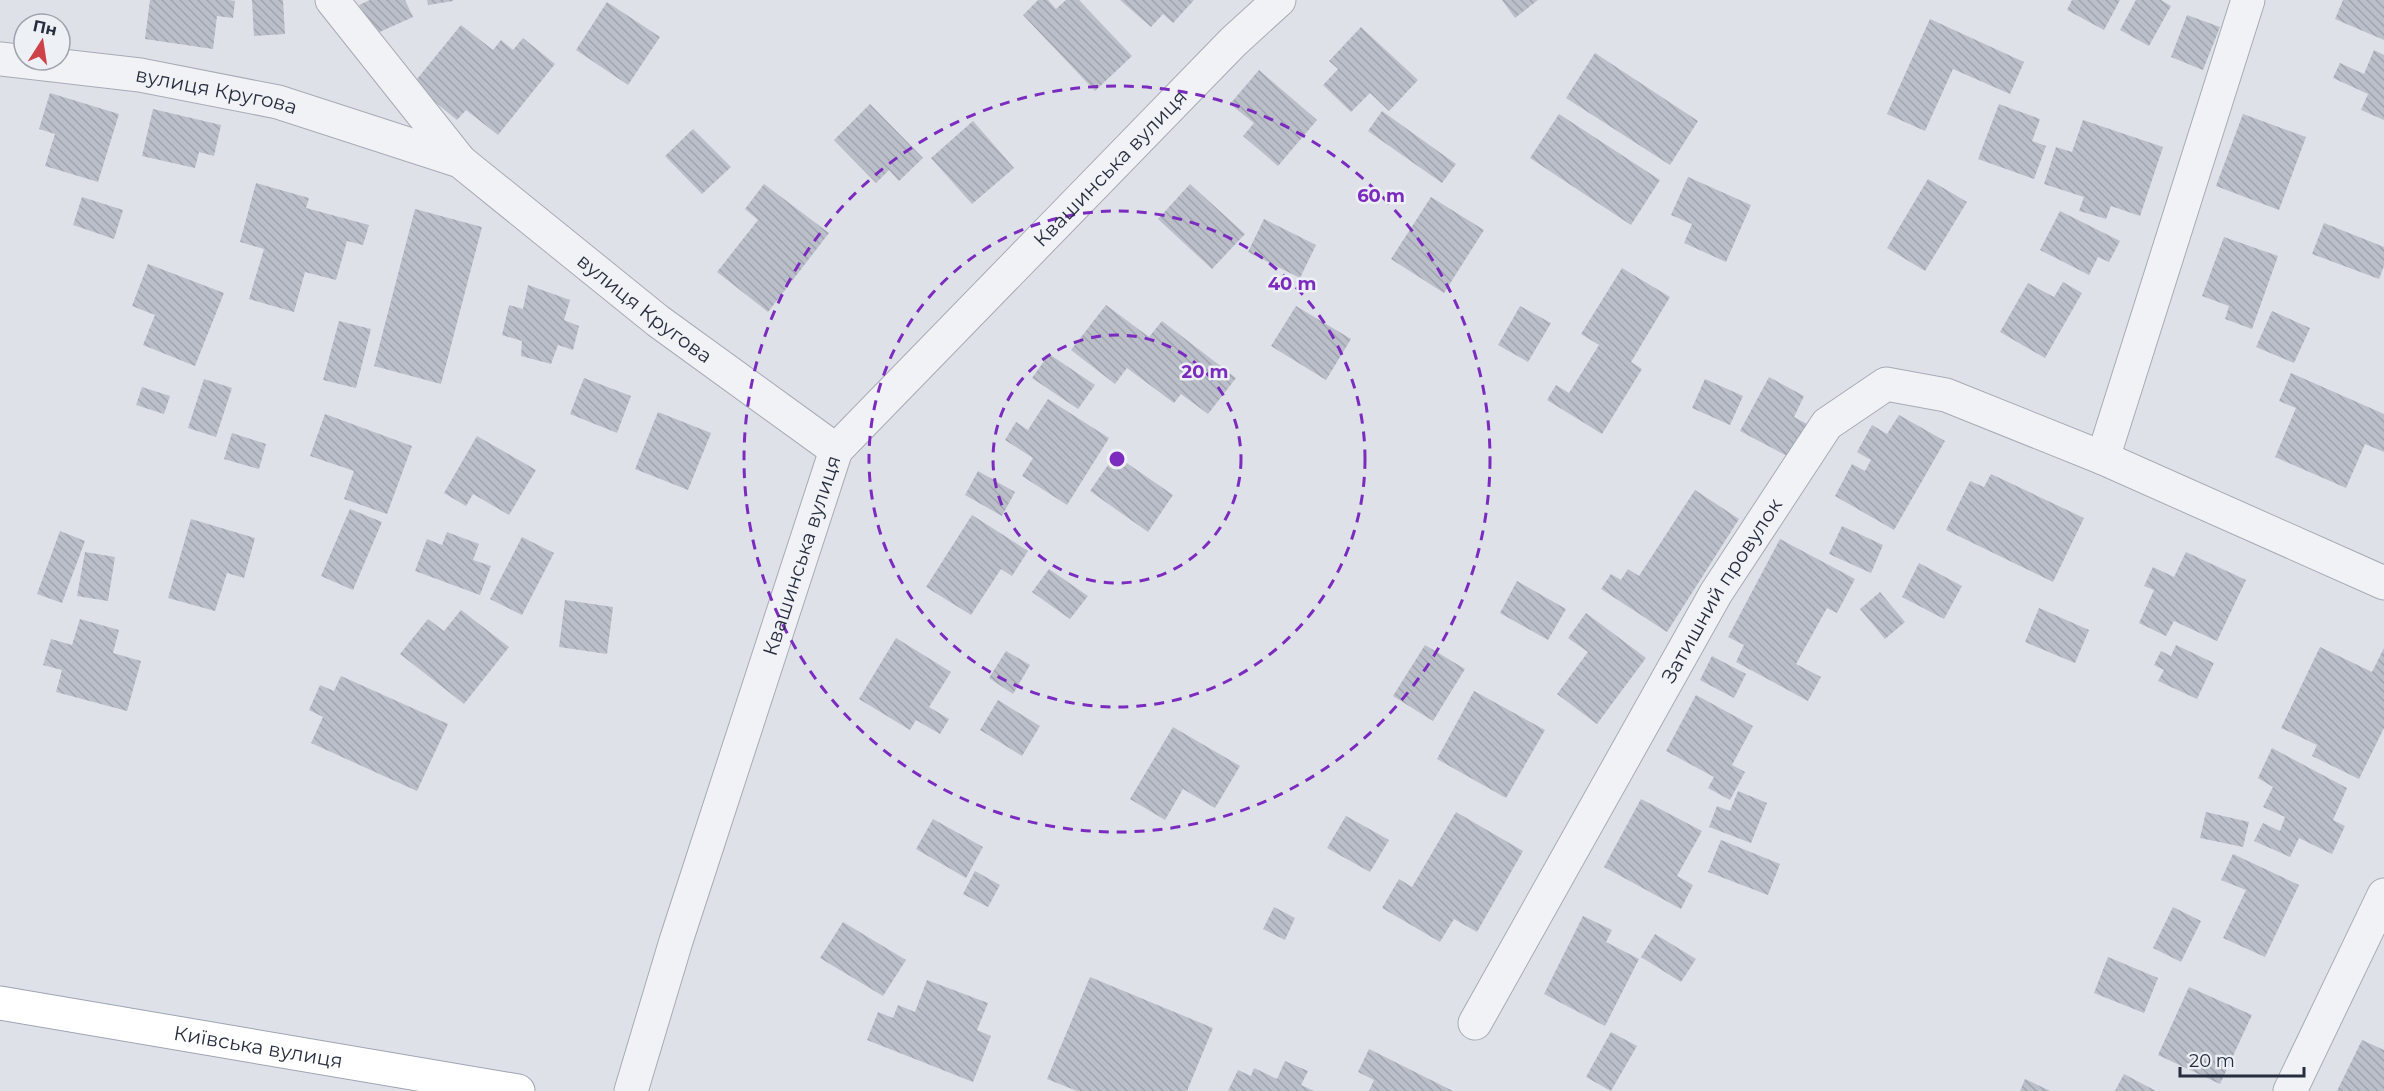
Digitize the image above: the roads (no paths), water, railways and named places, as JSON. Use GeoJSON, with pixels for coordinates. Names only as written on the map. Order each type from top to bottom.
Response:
{"type":"FeatureCollection","features":[{"type":"Feature","properties":{"kind":"main road","name":"Київська вулиця"},"geometry":{"type":"LineString","coordinates":[[0,1004],[518,1091]]}},
{"type":"Feature","properties":{"kind":"street","name":"вулиця Кругова"},"geometry":{"type":"LineString","coordinates":[[332,0],[460,160],[658,321],[836,450]]}},
{"type":"Feature","properties":{"kind":"street","name":"Квашинська вулиця"},"geometry":{"type":"LineString","coordinates":[[631,1091],[676,941],[836,450],[1233,42],[1279,0]]}},
{"type":"Feature","properties":{"kind":"street"},"geometry":{"type":"LineString","coordinates":[[2103,458],[2248,0]]}},
{"type":"Feature","properties":{"kind":"street","name":"вулиця Кругова"},"geometry":{"type":"LineString","coordinates":[[0,59],[140,75],[278,102],[460,160]]}},
{"type":"Feature","properties":{"kind":"street","name":"Затишний провулок"},"geometry":{"type":"LineString","coordinates":[[1475,1023],[1716,593],[1827,424],[1886,384],[1946,395],[2103,458],[2384,583]]}},
{"type":"Feature","properties":{"kind":"street"},"geometry":{"type":"LineString","coordinates":[[2290,1091],[2384,895]]}}]}
